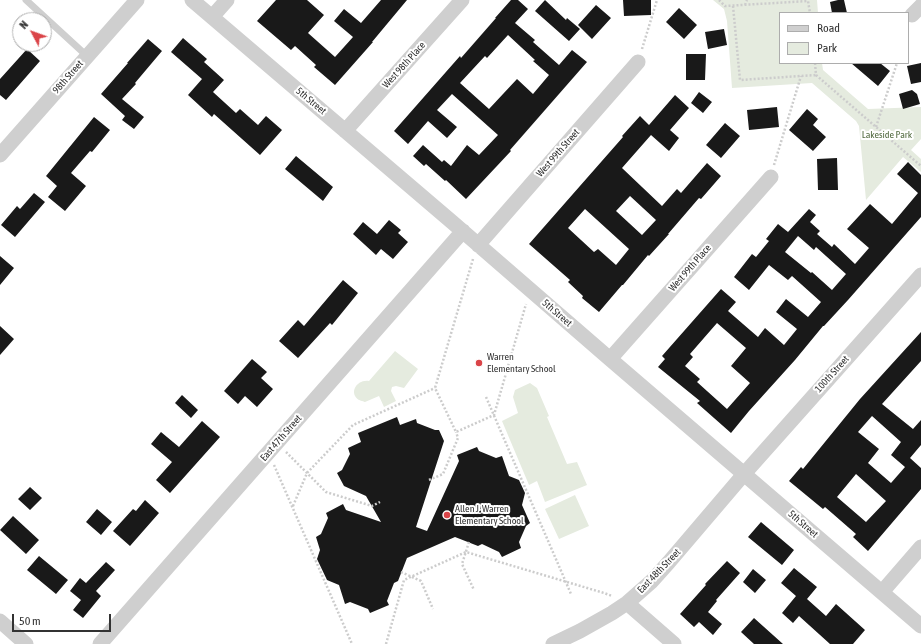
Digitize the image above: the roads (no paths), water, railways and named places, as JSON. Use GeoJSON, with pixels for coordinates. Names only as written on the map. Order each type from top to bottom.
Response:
{"type":"FeatureCollection","features":[{"type":"Feature","properties":{"kind":"street","name":"98th Street"},"geometry":{"type":"LineString","coordinates":[[0,155],[137,0]]}},
{"type":"Feature","properties":{"kind":"street","name":"5th Street"},"geometry":{"type":"LineString","coordinates":[[192,0],[921,626]]}},
{"type":"Feature","properties":{"kind":"street"},"geometry":{"type":"LineString","coordinates":[[212,17],[227,0]]}},
{"type":"Feature","properties":{"kind":"street","name":"West 98th Place"},"geometry":{"type":"LineString","coordinates":[[345,130],[462,0]]}},
{"type":"Feature","properties":{"kind":"street","name":"West 99th Street"},"geometry":{"type":"LineString","coordinates":[[478,245],[638,62]]}},
{"type":"Feature","properties":{"kind":"street","name":"West 99th Place"},"geometry":{"type":"LineString","coordinates":[[610,359],[771,177]]}},
{"type":"Feature","properties":{"kind":"street","name":"East 47th Street"},"geometry":{"type":"LineString","coordinates":[[100,644],[463,232]]}},
{"type":"Feature","properties":{"kind":"street","name":"100th Street"},"geometry":{"type":"LineString","coordinates":[[744,474],[921,275]]}},
{"type":"Feature","properties":{"kind":"street","name":"East 48th Street"},"geometry":{"type":"LineString","coordinates":[[553,644],[612,613],[627,603],[652,581],[744,474]]}},
{"type":"Feature","properties":{"kind":"street"},"geometry":{"type":"LineString","coordinates":[[882,592],[921,547]]}},
{"type":"Feature","properties":{"kind":"street"},"geometry":{"type":"LineString","coordinates":[[627,603],[674,644]]}},
{"type":"Feature","properties":{"kind":"street"},"geometry":{"type":"LineString","coordinates":[[0,621],[26,644]]}},
{"type":"Feature","properties":{"kind":"lane"},"geometry":{"type":"LineString","coordinates":[[26,0],[87,56]]}},
{"type":"Feature","properties":{"kind":"place","name":"Warren Elementary School"},"geometry":{"type":"Point","coordinates":[479,363]}},
{"type":"Feature","properties":{"kind":"place","name":"Allen J. Warren Elementary School"},"geometry":{"type":"Point","coordinates":[447,515]}},
{"type":"Feature","properties":{"kind":"park label","name":"Lakeside Park"},"geometry":{"type":"Point","coordinates":[887,135]}}]}
